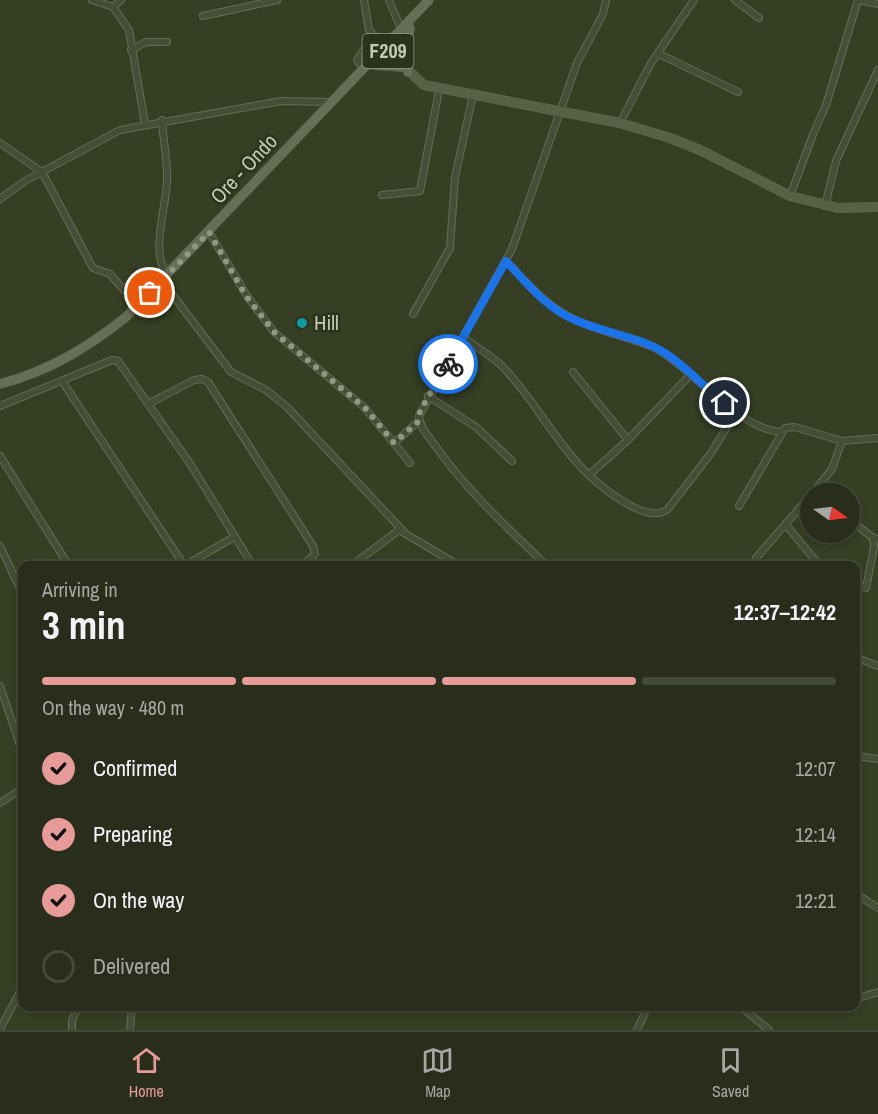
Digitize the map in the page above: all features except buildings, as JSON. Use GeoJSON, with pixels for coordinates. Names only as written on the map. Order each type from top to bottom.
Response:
{"type":"FeatureCollection","features":[{"type":"Feature","properties":{"kind":"main road","name":"F209"},"geometry":{"type":"LineString","coordinates":[[335,100],[346,93],[374,66],[429,0]]}},
{"type":"Feature","properties":{"kind":"main road","name":"F209"},"geometry":{"type":"LineString","coordinates":[[405,28],[434,0]]}},
{"type":"Feature","properties":{"kind":"main road"},"geometry":{"type":"LineString","coordinates":[[405,28],[406,70]]}},
{"type":"Feature","properties":{"kind":"main road","name":"F209"},"geometry":{"type":"LineString","coordinates":[[335,100],[377,55],[386,49]]}},
{"type":"Feature","properties":{"kind":"main road"},"geometry":{"type":"LineString","coordinates":[[386,49],[424,85],[439,90],[472,94],[620,123],[700,150],[790,196],[838,208],[878,207]]}},
{"type":"Feature","properties":{"kind":"main road"},"geometry":{"type":"LineString","coordinates":[[374,66],[406,70]]}},
{"type":"Feature","properties":{"kind":"main road","name":"Ore - Ondo"},"geometry":{"type":"LineString","coordinates":[[0,384],[30,375],[84,349],[126,317],[335,100]]}},
{"type":"Feature","properties":{"kind":"street"},"geometry":{"type":"LineString","coordinates":[[92,0],[113,7],[129,30],[145,124]]}},
{"type":"Feature","properties":{"kind":"street"},"geometry":{"type":"LineString","coordinates":[[113,7],[121,0]]}},
{"type":"Feature","properties":{"kind":"street"},"geometry":{"type":"LineString","coordinates":[[203,16],[278,0]]}},
{"type":"Feature","properties":{"kind":"street"},"geometry":{"type":"LineString","coordinates":[[364,0],[369,30],[386,49]]}},
{"type":"Feature","properties":{"kind":"street"},"geometry":{"type":"LineString","coordinates":[[389,0],[405,28]]}},
{"type":"Feature","properties":{"kind":"street"},"geometry":{"type":"LineString","coordinates":[[542,561],[476,498],[451,469],[419,421],[420,411],[464,338],[506,261],[562,112],[577,63],[603,14],[606,0]]}},
{"type":"Feature","properties":{"kind":"street"},"geometry":{"type":"LineString","coordinates":[[620,123],[651,63],[694,0]]}},
{"type":"Feature","properties":{"kind":"street"},"geometry":{"type":"LineString","coordinates":[[735,0],[759,18]]}},
{"type":"Feature","properties":{"kind":"street"},"geometry":{"type":"LineString","coordinates":[[790,196],[813,132],[826,105],[858,0],[878,4]]}},
{"type":"Feature","properties":{"kind":"street"},"geometry":{"type":"LineString","coordinates":[[131,50],[146,42],[167,42]]}},
{"type":"Feature","properties":{"kind":"street"},"geometry":{"type":"LineString","coordinates":[[364,69],[357,60],[365,48],[369,48],[377,55]]}},
{"type":"Feature","properties":{"kind":"street"},"geometry":{"type":"LineString","coordinates":[[659,54],[738,92]]}},
{"type":"Feature","properties":{"kind":"street"},"geometry":{"type":"LineString","coordinates":[[825,206],[836,161],[878,70]]}},
{"type":"Feature","properties":{"kind":"street"},"geometry":{"type":"LineString","coordinates":[[382,195],[420,191],[439,90]]}},
{"type":"Feature","properties":{"kind":"street"},"geometry":{"type":"LineString","coordinates":[[413,314],[450,248],[455,177],[472,94]]}},
{"type":"Feature","properties":{"kind":"street"},"geometry":{"type":"LineString","coordinates":[[0,199],[42,172],[120,130],[162,120],[281,101],[335,100]]}},
{"type":"Feature","properties":{"kind":"street"},"geometry":{"type":"LineString","coordinates":[[162,120],[167,182],[160,222],[160,262],[164,276],[231,372],[266,390],[282,403],[404,532],[452,561]]}},
{"type":"Feature","properties":{"kind":"street"},"geometry":{"type":"LineString","coordinates":[[0,143],[42,172],[93,268],[110,274],[124,290],[135,295],[164,276]]}},
{"type":"Feature","properties":{"kind":"street"},"geometry":{"type":"LineString","coordinates":[[209,232],[246,296],[274,332],[365,408],[410,463]]}},
{"type":"Feature","properties":{"kind":"street"},"geometry":{"type":"LineString","coordinates":[[506,261],[533,290],[560,312],[574,320],[667,354],[737,411],[766,429],[782,432]]}},
{"type":"Feature","properties":{"kind":"street"},"geometry":{"type":"LineString","coordinates":[[464,338],[501,366],[589,475],[635,508],[652,515],[662,514],[711,453],[737,411]]}},
{"type":"Feature","properties":{"kind":"street"},"geometry":{"type":"LineString","coordinates":[[0,406],[112,360],[118,361],[150,403],[250,561]]}},
{"type":"Feature","properties":{"kind":"street"},"geometry":{"type":"LineString","coordinates":[[573,372],[628,440]]}},
{"type":"Feature","properties":{"kind":"street"},"geometry":{"type":"LineString","coordinates":[[589,475],[628,440],[690,375]]}},
{"type":"Feature","properties":{"kind":"street"},"geometry":{"type":"LineString","coordinates":[[150,403],[194,380],[202,379],[208,382],[313,546],[315,554],[307,561]]}},
{"type":"Feature","properties":{"kind":"street"},"geometry":{"type":"LineString","coordinates":[[62,381],[181,561]]}},
{"type":"Feature","properties":{"kind":"street"},"geometry":{"type":"LineString","coordinates":[[428,396],[476,427],[512,461]]}},
{"type":"Feature","properties":{"kind":"street"},"geometry":{"type":"LineString","coordinates":[[394,443],[419,421]]}},
{"type":"Feature","properties":{"kind":"street"},"geometry":{"type":"LineString","coordinates":[[739,506],[785,428],[795,428],[842,441],[878,438]]}},
{"type":"Feature","properties":{"kind":"street"},"geometry":{"type":"LineString","coordinates":[[821,483],[837,461],[842,441]]}},
{"type":"Feature","properties":{"kind":"street"},"geometry":{"type":"LineString","coordinates":[[0,456],[66,561]]}},
{"type":"Feature","properties":{"kind":"street"},"geometry":{"type":"LineString","coordinates":[[756,558],[800,509]]}},
{"type":"Feature","properties":{"kind":"street"},"geometry":{"type":"LineString","coordinates":[[786,525],[816,561]]}},
{"type":"Feature","properties":{"kind":"street"},"geometry":{"type":"LineString","coordinates":[[860,527],[875,538],[866,588],[860,586]]}},
{"type":"Feature","properties":{"kind":"street"},"geometry":{"type":"LineString","coordinates":[[358,561],[396,532],[404,532]]}},
{"type":"Feature","properties":{"kind":"street"},"geometry":{"type":"LineString","coordinates":[[191,561],[234,537]]}},
{"type":"Feature","properties":{"kind":"street"},"geometry":{"type":"LineString","coordinates":[[0,546],[18,584]]}},
{"type":"Feature","properties":{"kind":"street"},"geometry":{"type":"LineString","coordinates":[[860,659],[878,666]]}},
{"type":"Feature","properties":{"kind":"street"},"geometry":{"type":"LineString","coordinates":[[0,686],[18,739]]}},
{"type":"Feature","properties":{"kind":"street"},"geometry":{"type":"LineString","coordinates":[[860,757],[878,759]]}},
{"type":"Feature","properties":{"kind":"street"},"geometry":{"type":"LineString","coordinates":[[0,803],[18,792]]}},
{"type":"Feature","properties":{"kind":"street"},"geometry":{"type":"LineString","coordinates":[[860,896],[878,908]]}},
{"type":"Feature","properties":{"kind":"street"},"geometry":{"type":"LineString","coordinates":[[860,997],[878,992]]}},
{"type":"Feature","properties":{"kind":"street"},"geometry":{"type":"LineString","coordinates":[[0,1029],[18,995]]}},
{"type":"Feature","properties":{"kind":"street"},"geometry":{"type":"LineString","coordinates":[[72,1030],[72,1020],[76,1011]]}},
{"type":"Feature","properties":{"kind":"street"},"geometry":{"type":"LineString","coordinates":[[130,1030],[132,1011]]}},
{"type":"Feature","properties":{"kind":"street"},"geometry":{"type":"LineString","coordinates":[[637,1030],[646,1011]]}},
{"type":"Feature","properties":{"kind":"street"},"geometry":{"type":"LineString","coordinates":[[746,1011],[769,1030]]}},
{"type":"Feature","properties":{"kind":"way so far"},"geometry":{"type":"LineString","coordinates":[[150,293],[209,232],[246,296],[274,332],[289,347],[365,408],[394,443],[419,421],[420,411],[448,364]]}},
{"type":"Feature","properties":{"kind":"place","name":"Hill"},"geometry":{"type":"Point","coordinates":[302,323]}},
{"type":"Feature","properties":{"kind":"route"},"geometry":{"type":"LineString","coordinates":[[448,364],[506,261],[533,290],[560,312],[574,320],[642,342],[667,354],[725,403]]}}]}
